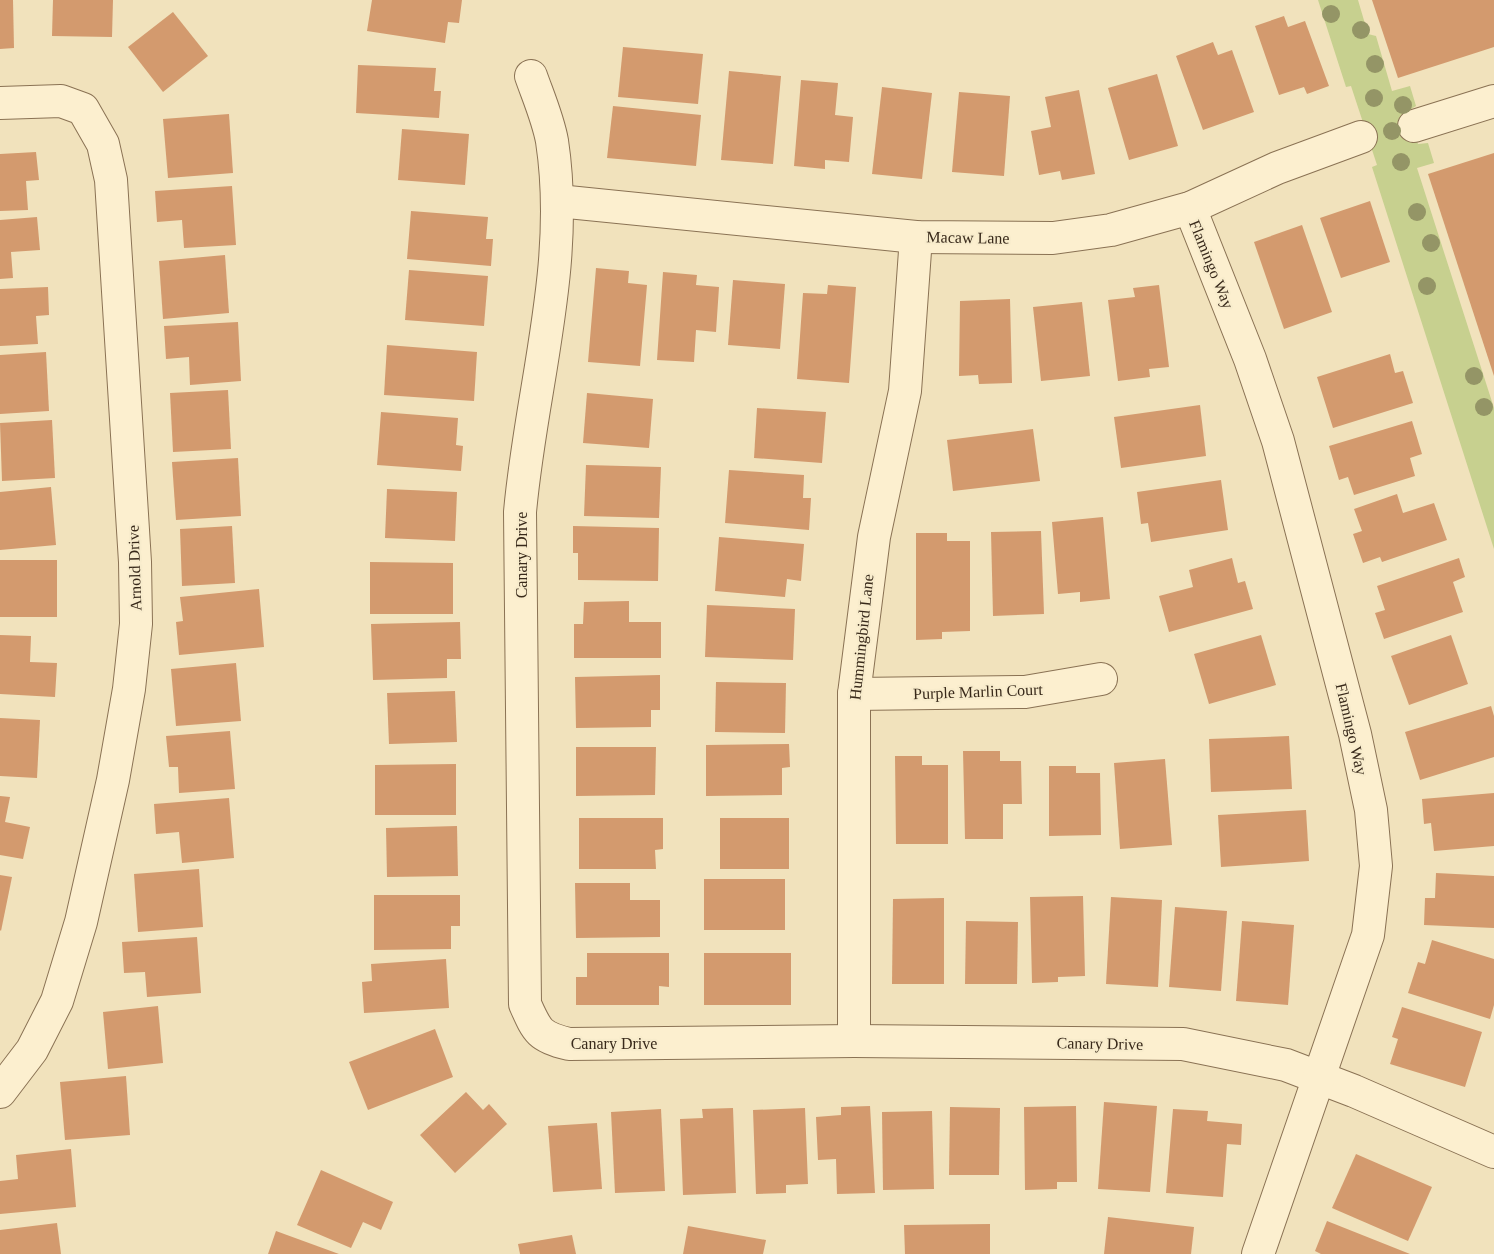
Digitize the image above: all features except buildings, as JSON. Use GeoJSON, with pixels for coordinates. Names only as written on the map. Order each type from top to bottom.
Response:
{"type":"FeatureCollection","features":[{"type":"Feature","properties":{"kind":"street","name":"Canary Drive"},"geometry":{"type":"LineString","coordinates":[[531,76],[551,138],[558,201],[552,300],[526,449],[520,512],[525,1004],[539,1033],[550,1040],[569,1044],[854,1041],[1183,1044],[1286,1065],[1494,1152]]}},
{"type":"Feature","properties":{"kind":"street","name":"Arnold Drive"},"geometry":{"type":"LineString","coordinates":[[0,103],[61,101],[83,109],[103,144],[111,180],[135,562],[136,624],[129,689],[113,780],[81,922],[57,1001],[32,1050],[0,1092]]}},
{"type":"Feature","properties":{"kind":"street"},"geometry":{"type":"LineString","coordinates":[[1414,126],[1494,101]]}},
{"type":"Feature","properties":{"kind":"street","name":"Macaw Lane"},"geometry":{"type":"LineString","coordinates":[[558,201],[916,237],[1053,238],[1111,230],[1190,208],[1277,168],[1361,137]]}},
{"type":"Feature","properties":{"kind":"street","name":"Flamingo Way"},"geometry":{"type":"LineString","coordinates":[[1190,208],[1250,359],[1278,441],[1355,734],[1371,810],[1376,866],[1368,935],[1258,1254]]}},
{"type":"Feature","properties":{"kind":"street","name":"Hummingbird Lane"},"geometry":{"type":"LineString","coordinates":[[854,1041],[854,694],[874,537],[905,391],[916,237]]}},
{"type":"Feature","properties":{"kind":"street","name":"Purple Marlin Court"},"geometry":{"type":"LineString","coordinates":[[854,694],[1025,692],[1101,679]]}},
{"type":"Feature","properties":{"kind":"green space"},"geometry":{"type":"Polygon","coordinates":[[[1318,0],[1358,0],[1368,34],[1376,36],[1392,91],[1410,86],[1416,106],[1408,111],[1418,144],[1428,143],[1434,163],[1417,168],[1494,408],[1494,549],[1372,167],[1377,165],[1351,86],[1346,87],[1318,0]]]}}]}
